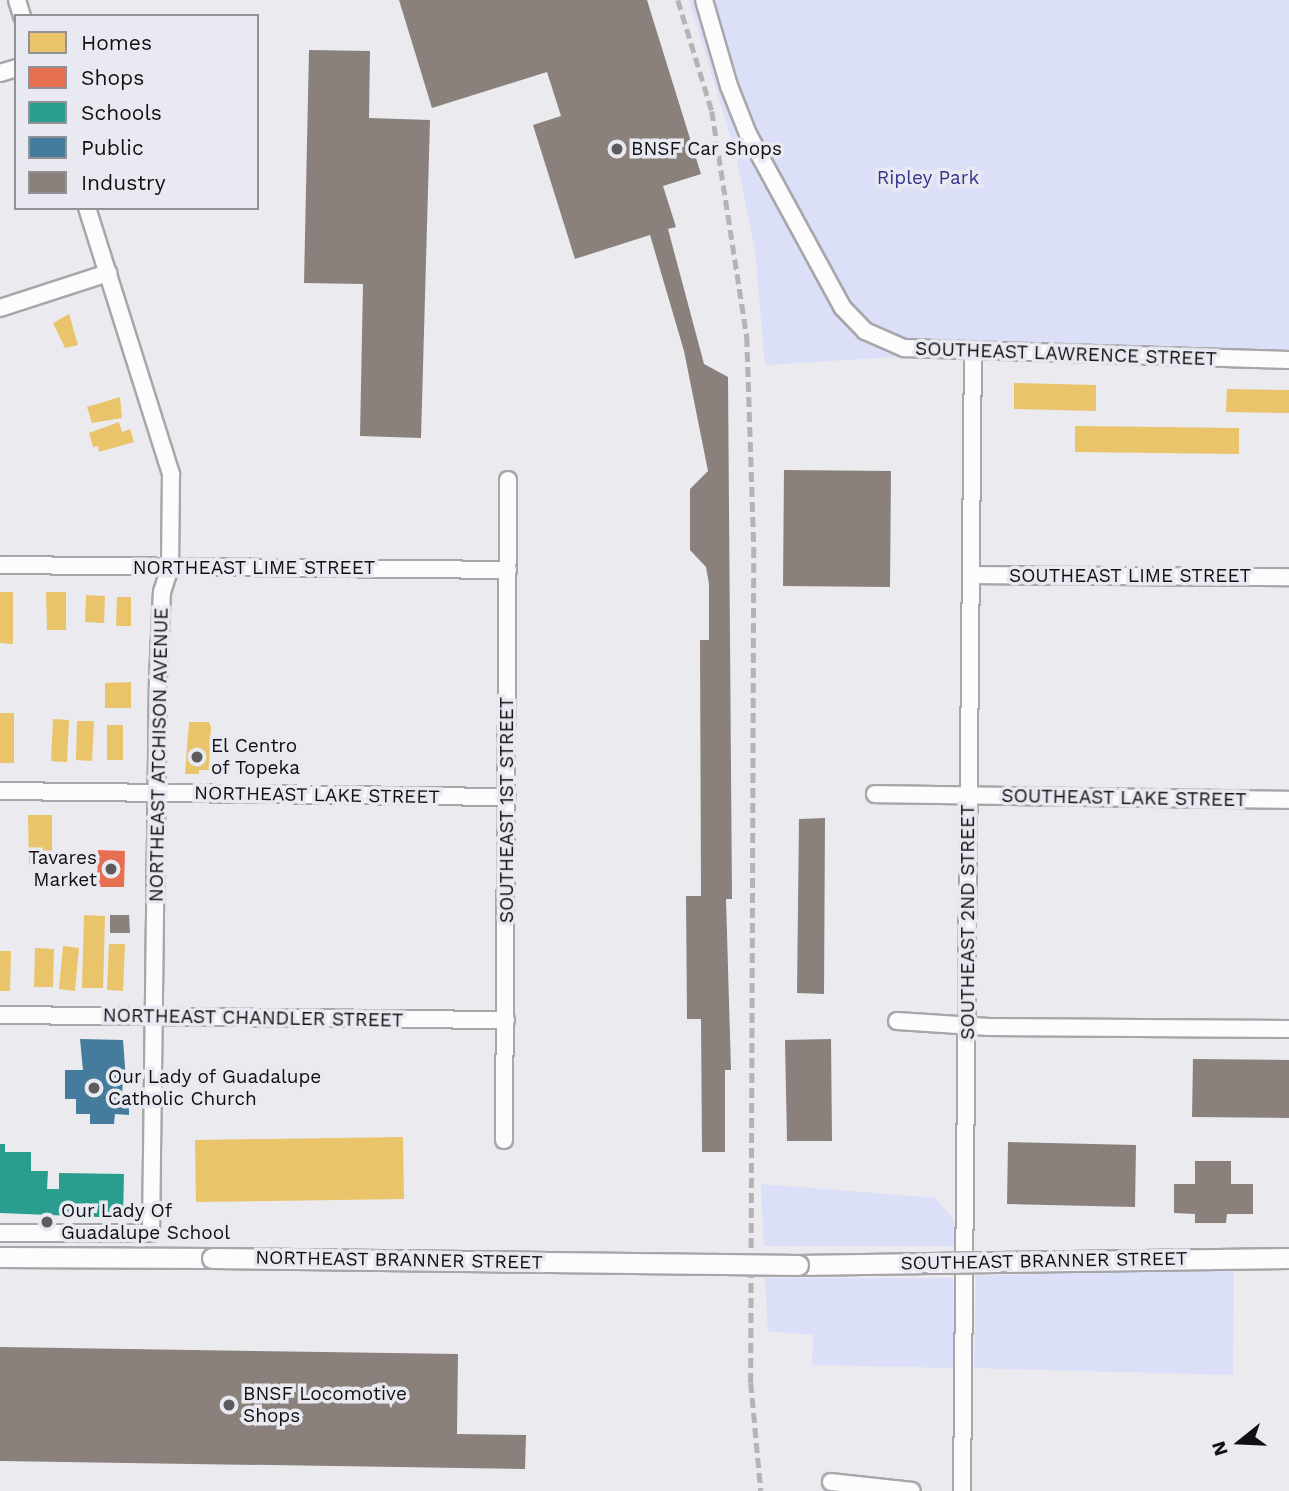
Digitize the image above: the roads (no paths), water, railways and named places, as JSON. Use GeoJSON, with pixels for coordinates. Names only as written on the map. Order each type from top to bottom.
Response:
{"type":"FeatureCollection","features":[{"type":"Feature","properties":{"kind":"main road","name":"NORTHEAST BRANNER STREET"},"geometry":{"type":"LineString","coordinates":[[0,1257],[798,1265]]}},
{"type":"Feature","properties":{"kind":"main road","name":"SOUTHEAST BRANNER STREET"},"geometry":{"type":"LineString","coordinates":[[798,1265],[1289,1258]]}},
{"type":"Feature","properties":{"kind":"street","name":"SOUTHEAST LAWRENCE STREET"},"geometry":{"type":"LineString","coordinates":[[704,0],[735,106],[843,308],[865,331],[904,348],[1289,360]]}},
{"type":"Feature","properties":{"kind":"street","name":"NORTHEAST ATCHISON AVENUE"},"geometry":{"type":"LineString","coordinates":[[0,1233],[151,1233],[162,605],[170,568],[171,474],[88,210]]}},
{"type":"Feature","properties":{"kind":"street"},"geometry":{"type":"LineString","coordinates":[[0,307],[108,273]]}},
{"type":"Feature","properties":{"kind":"street","name":"SOUTHEAST 2ND STREET"},"geometry":{"type":"LineString","coordinates":[[962,1491],[972,352]]}},
{"type":"Feature","properties":{"kind":"street","name":"SOUTHEAST 1ST STREET"},"geometry":{"type":"LineString","coordinates":[[504,1140],[508,480]]}},
{"type":"Feature","properties":{"kind":"street","name":"NORTHEAST LIME STREET"},"geometry":{"type":"LineString","coordinates":[[0,565],[508,570]]}},
{"type":"Feature","properties":{"kind":"street","name":"SOUTHEAST LIME STREET"},"geometry":{"type":"LineString","coordinates":[[971,575],[1289,577]]}},
{"type":"Feature","properties":{"kind":"street","name":"NORTHEAST LAKE STREET"},"geometry":{"type":"LineString","coordinates":[[0,792],[507,797]]}},
{"type":"Feature","properties":{"kind":"street","name":"SOUTHEAST LAKE STREET"},"geometry":{"type":"LineString","coordinates":[[875,794],[1289,800]]}},
{"type":"Feature","properties":{"kind":"street","name":"NORTHEAST CHANDLER STREET"},"geometry":{"type":"LineString","coordinates":[[0,1015],[506,1020]]}},
{"type":"Feature","properties":{"kind":"street"},"geometry":{"type":"LineString","coordinates":[[897,1021],[968,1026],[1289,1028]]}},
{"type":"Feature","properties":{"kind":"street"},"geometry":{"type":"LineString","coordinates":[[831,1482],[912,1491]]}},
{"type":"Feature","properties":{"kind":"railway"},"geometry":{"type":"LineString","coordinates":[[678,0],[712,111],[747,337],[754,548],[751,1383],[761,1491]]}},
{"type":"Feature","properties":{"kind":"place","name":"BNSF Car Shops"},"geometry":{"type":"Point","coordinates":[617,149]}},
{"type":"Feature","properties":{"kind":"place","name":"El Centro of Topeka"},"geometry":{"type":"Point","coordinates":[197,757]}},
{"type":"Feature","properties":{"kind":"place","name":"Tavares Market"},"geometry":{"type":"Point","coordinates":[111,869]}},
{"type":"Feature","properties":{"kind":"place","name":"Our Lady of Guadalupe Catholic Church"},"geometry":{"type":"Point","coordinates":[94,1088]}},
{"type":"Feature","properties":{"kind":"place","name":"Our Lady Of Guadalupe School"},"geometry":{"type":"Point","coordinates":[47,1222]}},
{"type":"Feature","properties":{"kind":"place","name":"BNSF Locomotive Shops"},"geometry":{"type":"Point","coordinates":[229,1405]}},
{"type":"Feature","properties":{"kind":"park label","name":"Ripley Park"},"geometry":{"type":"Point","coordinates":[928,178]}}]}
